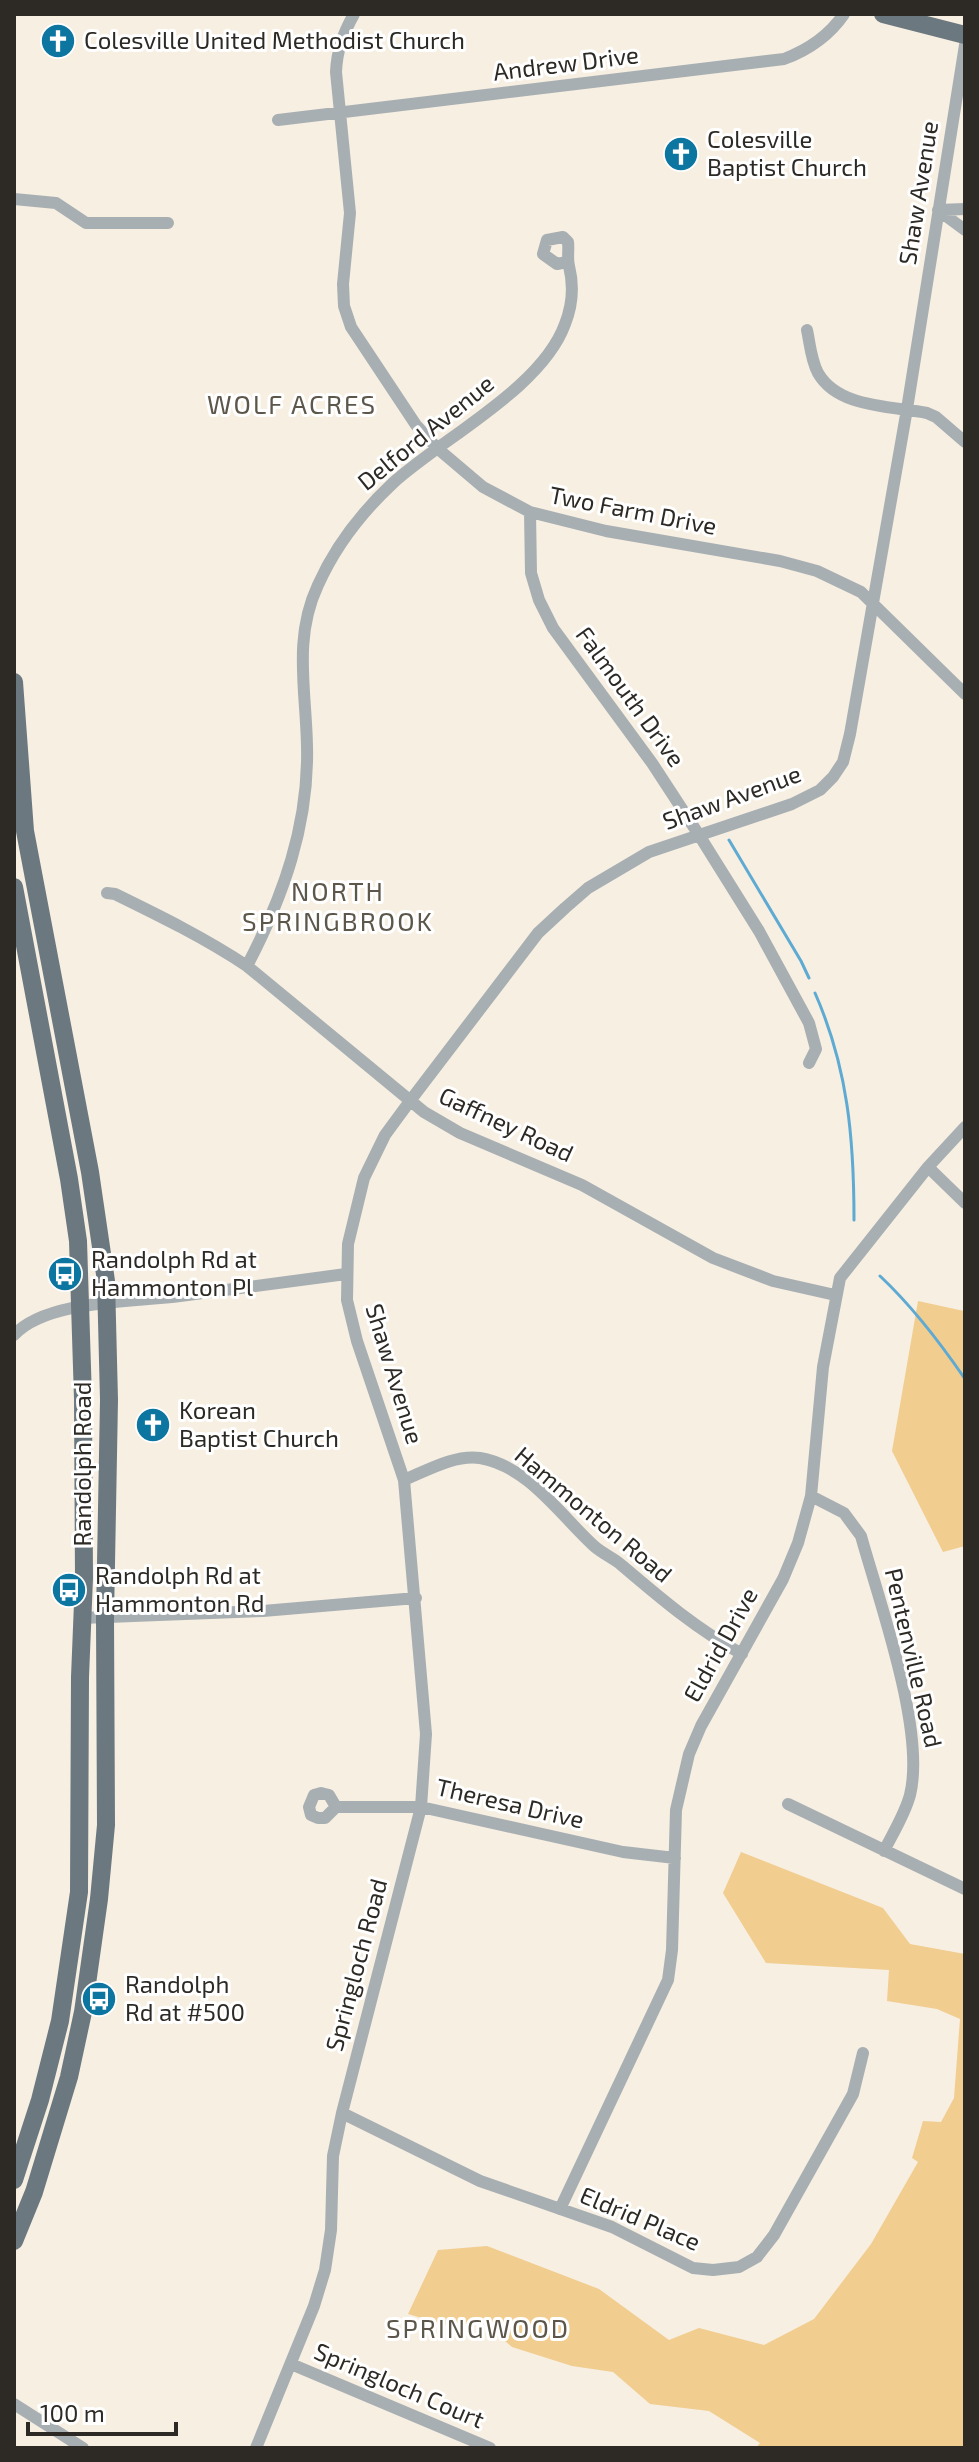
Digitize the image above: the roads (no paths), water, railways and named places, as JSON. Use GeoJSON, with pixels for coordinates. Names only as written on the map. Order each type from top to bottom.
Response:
{"type":"FeatureCollection","features":[{"type":"Feature","properties":{"kind":"main road"},"geometry":{"type":"LineString","coordinates":[[883,14],[965,35]]}},
{"type":"Feature","properties":{"kind":"main road","name":"Randolph Road"},"geometry":{"type":"LineString","coordinates":[[14,682],[25,831],[90,1172],[106,1281],[109,1413],[105,1618],[106,1825],[99,1901],[83,2012],[69,2077],[34,2192],[14,2241]]}},
{"type":"Feature","properties":{"kind":"main road","name":"Randolph Road"},"geometry":{"type":"LineString","coordinates":[[14,887],[78,1241],[83,1412],[79,1892],[60,2021],[40,2100],[14,2180]]}},
{"type":"Feature","properties":{"kind":"street","name":"Two Farm Drive"},"geometry":{"type":"LineString","coordinates":[[354,14],[337,52],[336,72],[350,213],[343,284],[344,306],[351,327],[416,425],[437,448],[483,487],[530,512],[606,531],[780,561],[817,571],[861,592],[965,694]]}},
{"type":"Feature","properties":{"kind":"street","name":"Andrew Drive"},"geometry":{"type":"LineString","coordinates":[[278,120],[784,59],[804,52],[817,43],[844,14]]}},
{"type":"Feature","properties":{"kind":"street","name":"Shaw Avenue"},"geometry":{"type":"LineString","coordinates":[[404,1480],[357,1341],[347,1300],[348,1244],[364,1178],[385,1135],[538,933],[588,888],[631,861],[792,804],[820,790],[843,762],[907,409],[965,45]]}},
{"type":"Feature","properties":{"kind":"street"},"geometry":{"type":"LineString","coordinates":[[14,199],[56,203],[86,223],[168,223]]}},
{"type":"Feature","properties":{"kind":"street"},"geometry":{"type":"LineString","coordinates":[[938,210],[965,209]]}},
{"type":"Feature","properties":{"kind":"street"},"geometry":{"type":"LineString","coordinates":[[938,210],[965,230]]}},
{"type":"Feature","properties":{"kind":"street","name":"Delford Avenue"},"geometry":{"type":"LineString","coordinates":[[247,966],[273,916],[299,835],[306,787],[307,747],[301,646],[304,622],[318,585],[368,507],[395,481],[523,383],[548,357],[565,325],[574,292],[567,262]]}},
{"type":"Feature","properties":{"kind":"street"},"geometry":{"type":"LineString","coordinates":[[807,330],[813,361],[819,375],[831,389],[856,401],[936,417],[965,442]]}},
{"type":"Feature","properties":{"kind":"street","name":"Falmouth Drive"},"geometry":{"type":"LineString","coordinates":[[530,512],[531,573],[539,600],[553,628],[652,763],[759,931],[809,1023],[816,1049],[809,1063]]}},
{"type":"Feature","properties":{"kind":"street","name":"Gaffney Road"},"geometry":{"type":"LineString","coordinates":[[107,893],[173,922],[247,966],[424,1112],[460,1133],[582,1185],[713,1258],[773,1281],[835,1295]]}},
{"type":"Feature","properties":{"kind":"street","name":"Eldrid Drive"},"geometry":{"type":"LineString","coordinates":[[560,2209],[668,1980],[672,1950],[676,1810],[689,1754],[783,1579],[798,1543],[811,1496],[823,1367],[840,1278],[928,1167],[965,1127]]}},
{"type":"Feature","properties":{"kind":"street"},"geometry":{"type":"LineString","coordinates":[[928,1167],[965,1203]]}},
{"type":"Feature","properties":{"kind":"street"},"geometry":{"type":"LineString","coordinates":[[14,1335],[24,1324],[105,1303],[346,1274]]}},
{"type":"Feature","properties":{"kind":"street","name":"Hammonton Road"},"geometry":{"type":"LineString","coordinates":[[404,1480],[466,1457],[499,1463],[541,1494],[594,1546],[671,1608],[742,1654]]}},
{"type":"Feature","properties":{"kind":"street","name":"Springloch Road"},"geometry":{"type":"LineString","coordinates":[[256,2448],[314,2306],[325,2270],[331,2230],[333,2156],[421,1807],[426,1734],[404,1480]]}},
{"type":"Feature","properties":{"kind":"street","name":"Pentenville Road"},"geometry":{"type":"LineString","coordinates":[[811,1496],[844,1513],[861,1536],[909,1721],[914,1763],[910,1796],[884,1851]]}},
{"type":"Feature","properties":{"kind":"street"},"geometry":{"type":"LineString","coordinates":[[82,1618],[263,1611],[416,1598]]}},
{"type":"Feature","properties":{"kind":"street"},"geometry":{"type":"LineString","coordinates":[[788,1804],[965,1889]]}},
{"type":"Feature","properties":{"kind":"street","name":"Theresa Drive"},"geometry":{"type":"LineString","coordinates":[[336,1807],[421,1807],[623,1852],[675,1858]]}},
{"type":"Feature","properties":{"kind":"street","name":"Eldrid Place"},"geometry":{"type":"LineString","coordinates":[[342,2113],[480,2181],[612,2227],[693,2268],[713,2270],[739,2267],[757,2257],[774,2235],[853,2094],[863,2053]]}},
{"type":"Feature","properties":{"kind":"street","name":"Springloch Court"},"geometry":{"type":"LineString","coordinates":[[291,2364],[490,2448]]}},
{"type":"Feature","properties":{"kind":"street"},"geometry":{"type":"LineString","coordinates":[[14,2404],[83,2448]]}},
{"type":"Feature","properties":{"kind":"waterway"},"geometry":{"type":"LineString","coordinates":[[729,840],[809,978]]}},
{"type":"Feature","properties":{"kind":"waterway"},"geometry":{"type":"LineString","coordinates":[[815,993],[835,1049],[847,1104],[853,1161],[854,1220]]}},
{"type":"Feature","properties":{"kind":"waterway"},"geometry":{"type":"LineString","coordinates":[[880,1276],[925,1325],[965,1379]]}},
{"type":"Feature","properties":{"kind":"place","name":"Colesville United Methodist Church"},"geometry":{"type":"Point","coordinates":[58,41]}},
{"type":"Feature","properties":{"kind":"place","name":"Colesville Baptist Church"},"geometry":{"type":"Point","coordinates":[681,154]}},
{"type":"Feature","properties":{"kind":"place","name":"Randolph Rd at Hammonton Pl"},"geometry":{"type":"Point","coordinates":[65,1274]}},
{"type":"Feature","properties":{"kind":"place","name":"Korean Baptist Church"},"geometry":{"type":"Point","coordinates":[153,1425]}},
{"type":"Feature","properties":{"kind":"place","name":"Randolph Rd at Hammonton Rd"},"geometry":{"type":"Point","coordinates":[69,1590]}},
{"type":"Feature","properties":{"kind":"place","name":"Randolph Rd at #500"},"geometry":{"type":"Point","coordinates":[99,1999]}},
{"type":"Feature","properties":{"kind":"district","name":"WOLF ACRES"},"geometry":{"type":"Point","coordinates":[292,405]}},
{"type":"Feature","properties":{"kind":"district","name":"NORTH SPRINGBROOK"},"geometry":{"type":"Point","coordinates":[338,907]}},
{"type":"Feature","properties":{"kind":"district","name":"SPRINGWOOD"},"geometry":{"type":"Point","coordinates":[478,2329]}}]}
